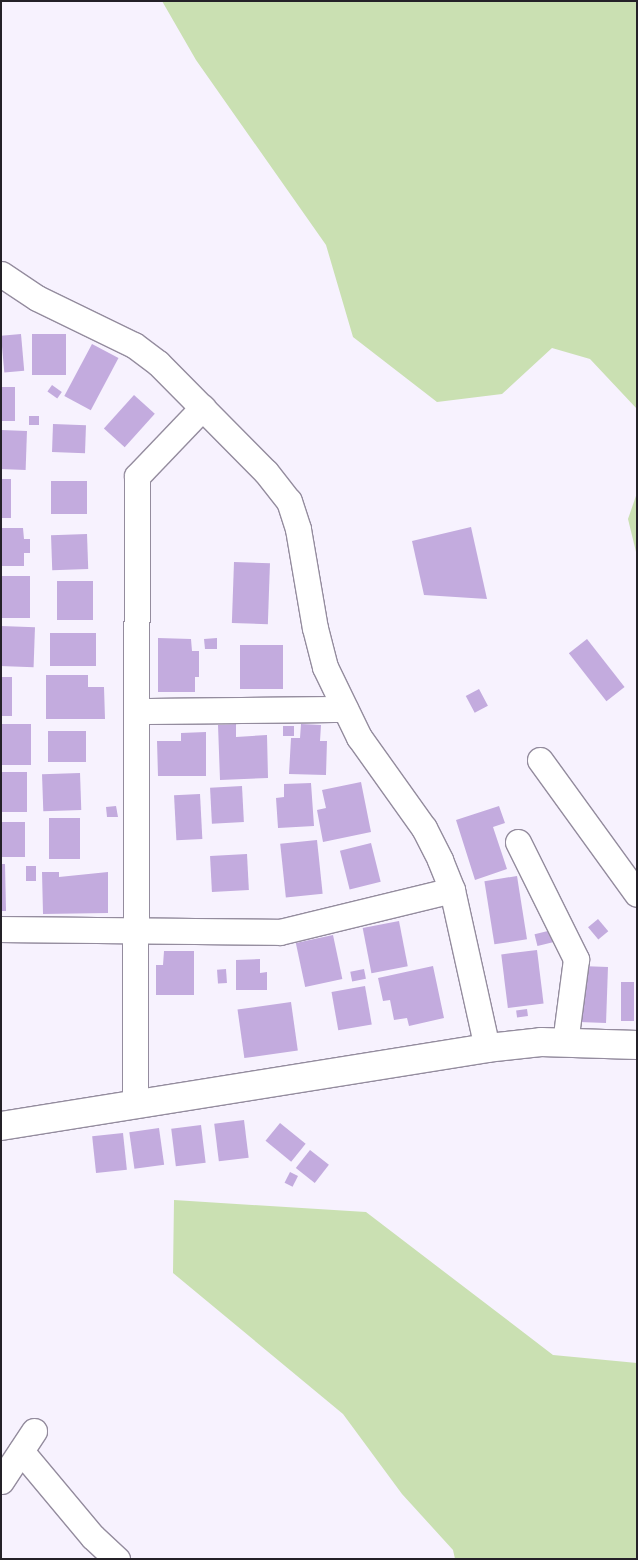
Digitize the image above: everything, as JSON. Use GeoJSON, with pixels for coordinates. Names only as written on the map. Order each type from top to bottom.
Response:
{"type":"FeatureCollection","features":[{"type":"Feature","properties":{"kind":"street"},"geometry":{"type":"LineString","coordinates":[[2,275],[37,298],[134,345],[158,363],[266,472],[288,501],[298,528],[315,628],[326,667],[344,709],[359,737],[424,828],[452,890],[487,1048]]}},
{"type":"Feature","properties":{"kind":"street"},"geometry":{"type":"LineString","coordinates":[[135,1104],[137,476],[202,407]]}},
{"type":"Feature","properties":{"kind":"street"},"geometry":{"type":"LineString","coordinates":[[137,711],[344,709]]}},
{"type":"Feature","properties":{"kind":"street"},"geometry":{"type":"LineString","coordinates":[[540,760],[637,894]]}},
{"type":"Feature","properties":{"kind":"street"},"geometry":{"type":"LineString","coordinates":[[518,842],[576,959],[565,1042]]}},
{"type":"Feature","properties":{"kind":"street"},"geometry":{"type":"LineString","coordinates":[[1,929],[280,932],[452,890]]}},
{"type":"Feature","properties":{"kind":"street"},"geometry":{"type":"LineString","coordinates":[[1,1126],[487,1048],[565,1042],[637,1045]]}},
{"type":"Feature","properties":{"kind":"street"},"geometry":{"type":"LineString","coordinates":[[1,1481],[28,1441],[93,1537],[117,1559]]}},
{"type":"Feature","properties":{"kind":"green space"},"geometry":{"type":"Polygon","coordinates":[[[162,1],[637,1],[637,409],[590,359],[552,348],[502,394],[437,402],[353,337],[326,245],[196,60],[162,1]]]}},
{"type":"Feature","properties":{"kind":"green space"},"geometry":{"type":"Polygon","coordinates":[[[637,493],[637,556],[628,519],[637,493]]]}},
{"type":"Feature","properties":{"kind":"green space"},"geometry":{"type":"Polygon","coordinates":[[[174,1200],[366,1212],[553,1355],[637,1363],[637,1559],[455,1559],[453,1550],[402,1494],[343,1414],[173,1273],[174,1200]]]}},
{"type":"Feature","properties":{"kind":"building"},"geometry":{"type":"Polygon","coordinates":[[[21,334],[24,371],[4,373],[1,336],[21,334]]]}},
{"type":"Feature","properties":{"kind":"building"},"geometry":{"type":"Polygon","coordinates":[[[32,334],[66,334],[66,375],[32,375],[32,334]]]}},
{"type":"Feature","properties":{"kind":"building"},"geometry":{"type":"Polygon","coordinates":[[[92,344],[118,358],[91,410],[64,396],[92,344]]]}},
{"type":"Feature","properties":{"kind":"building"},"geometry":{"type":"Polygon","coordinates":[[[52,385],[62,392],[57,398],[47,392],[52,385]]]}},
{"type":"Feature","properties":{"kind":"building"},"geometry":{"type":"Polygon","coordinates":[[[1,387],[15,387],[15,421],[1,421],[1,387]]]}},
{"type":"Feature","properties":{"kind":"building"},"geometry":{"type":"Polygon","coordinates":[[[134,395],[155,414],[125,447],[104,428],[134,395]]]}},
{"type":"Feature","properties":{"kind":"building"},"geometry":{"type":"Polygon","coordinates":[[[29,416],[39,416],[39,425],[29,425],[29,416]]]}},
{"type":"Feature","properties":{"kind":"building"},"geometry":{"type":"Polygon","coordinates":[[[53,424],[86,425],[85,453],[52,452],[53,424]]]}},
{"type":"Feature","properties":{"kind":"building"},"geometry":{"type":"Polygon","coordinates":[[[1,430],[27,431],[26,470],[1,469],[1,430]]]}},
{"type":"Feature","properties":{"kind":"building"},"geometry":{"type":"Polygon","coordinates":[[[1,479],[11,479],[11,518],[1,518],[1,479]]]}},
{"type":"Feature","properties":{"kind":"building"},"geometry":{"type":"Polygon","coordinates":[[[51,481],[87,481],[87,514],[51,514],[51,481]]]}},
{"type":"Feature","properties":{"kind":"building"},"geometry":{"type":"Polygon","coordinates":[[[471,527],[487,599],[424,595],[412,541],[471,527]]]}},
{"type":"Feature","properties":{"kind":"building"},"geometry":{"type":"Polygon","coordinates":[[[1,528],[23,528],[24,539],[30,539],[30,553],[24,553],[24,566],[1,566],[1,528]]]}},
{"type":"Feature","properties":{"kind":"building"},"geometry":{"type":"Polygon","coordinates":[[[87,534],[88,569],[52,570],[51,535],[87,534]]]}},
{"type":"Feature","properties":{"kind":"building"},"geometry":{"type":"Polygon","coordinates":[[[234,562],[270,563],[268,624],[232,623],[234,562]]]}},
{"type":"Feature","properties":{"kind":"building"},"geometry":{"type":"Polygon","coordinates":[[[1,576],[30,576],[30,618],[1,618],[1,576]]]}},
{"type":"Feature","properties":{"kind":"building"},"geometry":{"type":"Polygon","coordinates":[[[57,581],[93,581],[93,620],[57,620],[57,581]]]}},
{"type":"Feature","properties":{"kind":"building"},"geometry":{"type":"Polygon","coordinates":[[[1,626],[35,627],[34,667],[1,666],[1,626]]]}},
{"type":"Feature","properties":{"kind":"building"},"geometry":{"type":"Polygon","coordinates":[[[50,633],[96,633],[96,666],[50,666],[50,633]]]}},
{"type":"Feature","properties":{"kind":"building"},"geometry":{"type":"Polygon","coordinates":[[[158,638],[191,639],[192,651],[199,651],[199,677],[195,677],[195,692],[158,692],[158,638]]]}},
{"type":"Feature","properties":{"kind":"building"},"geometry":{"type":"Polygon","coordinates":[[[217,638],[217,649],[205,649],[204,639],[217,638]]]}},
{"type":"Feature","properties":{"kind":"building"},"geometry":{"type":"Polygon","coordinates":[[[587,639],[625,687],[606,701],[569,653],[587,639]]]}},
{"type":"Feature","properties":{"kind":"building"},"geometry":{"type":"Polygon","coordinates":[[[240,645],[283,645],[283,689],[240,689],[240,645]]]}},
{"type":"Feature","properties":{"kind":"building"},"geometry":{"type":"Polygon","coordinates":[[[46,675],[88,675],[88,687],[104,687],[105,719],[46,719],[46,675]]]}},
{"type":"Feature","properties":{"kind":"building"},"geometry":{"type":"Polygon","coordinates":[[[1,677],[12,677],[12,716],[1,716],[1,677]]]}},
{"type":"Feature","properties":{"kind":"building"},"geometry":{"type":"Polygon","coordinates":[[[479,689],[488,706],[475,713],[466,696],[479,689]]]}},
{"type":"Feature","properties":{"kind":"building"},"geometry":{"type":"Polygon","coordinates":[[[1,724],[31,724],[31,765],[1,765],[1,724]]]}},
{"type":"Feature","properties":{"kind":"building"},"geometry":{"type":"Polygon","coordinates":[[[236,724],[236,737],[267,735],[268,778],[220,780],[218,725],[236,724]]]}},
{"type":"Feature","properties":{"kind":"building"},"geometry":{"type":"Polygon","coordinates":[[[301,724],[321,725],[320,741],[327,741],[326,775],[289,774],[291,738],[300,738],[301,724]]]}},
{"type":"Feature","properties":{"kind":"building"},"geometry":{"type":"Polygon","coordinates":[[[283,726],[294,726],[294,736],[283,736],[283,726]]]}},
{"type":"Feature","properties":{"kind":"building"},"geometry":{"type":"Polygon","coordinates":[[[48,731],[86,731],[86,762],[48,762],[48,731]]]}},
{"type":"Feature","properties":{"kind":"building"},"geometry":{"type":"Polygon","coordinates":[[[206,732],[206,776],[158,776],[157,741],[181,741],[181,733],[206,732]]]}},
{"type":"Feature","properties":{"kind":"building"},"geometry":{"type":"Polygon","coordinates":[[[1,772],[27,772],[27,812],[1,812],[1,772]]]}},
{"type":"Feature","properties":{"kind":"building"},"geometry":{"type":"Polygon","coordinates":[[[80,773],[81,810],[43,811],[42,774],[80,773]]]}},
{"type":"Feature","properties":{"kind":"building"},"geometry":{"type":"Polygon","coordinates":[[[361,782],[371,832],[323,842],[317,810],[326,808],[322,790],[361,782]]]}},
{"type":"Feature","properties":{"kind":"building"},"geometry":{"type":"Polygon","coordinates":[[[311,783],[314,826],[278,828],[276,798],[284,797],[284,784],[311,783]]]}},
{"type":"Feature","properties":{"kind":"building"},"geometry":{"type":"Polygon","coordinates":[[[242,786],[244,822],[212,824],[210,788],[242,786]]]}},
{"type":"Feature","properties":{"kind":"building"},"geometry":{"type":"Polygon","coordinates":[[[200,794],[202,839],[176,840],[174,795],[200,794]]]}},
{"type":"Feature","properties":{"kind":"building"},"geometry":{"type":"Polygon","coordinates":[[[116,806],[118,817],[107,817],[106,807],[116,806]]]}},
{"type":"Feature","properties":{"kind":"building"},"geometry":{"type":"Polygon","coordinates":[[[499,806],[505,823],[493,827],[507,869],[475,880],[456,820],[499,806]]]}},
{"type":"Feature","properties":{"kind":"building"},"geometry":{"type":"Polygon","coordinates":[[[49,818],[80,818],[80,859],[49,859],[49,818]]]}},
{"type":"Feature","properties":{"kind":"building"},"geometry":{"type":"Polygon","coordinates":[[[1,822],[25,822],[25,857],[1,857],[1,822]]]}},
{"type":"Feature","properties":{"kind":"building"},"geometry":{"type":"Polygon","coordinates":[[[317,840],[323,894],[286,898],[280,844],[317,840]]]}},
{"type":"Feature","properties":{"kind":"building"},"geometry":{"type":"Polygon","coordinates":[[[371,843],[381,882],[350,890],[340,851],[371,843]]]}},
{"type":"Feature","properties":{"kind":"building"},"geometry":{"type":"Polygon","coordinates":[[[247,854],[249,890],[212,892],[210,856],[247,854]]]}},
{"type":"Feature","properties":{"kind":"building"},"geometry":{"type":"Polygon","coordinates":[[[1,864],[5,864],[6,911],[1,911],[1,864]]]}},
{"type":"Feature","properties":{"kind":"building"},"geometry":{"type":"Polygon","coordinates":[[[26,866],[36,866],[36,881],[26,881],[26,866]]]}},
{"type":"Feature","properties":{"kind":"building"},"geometry":{"type":"Polygon","coordinates":[[[42,872],[59,872],[59,877],[108,872],[108,913],[43,914],[42,872]]]}},
{"type":"Feature","properties":{"kind":"building"},"geometry":{"type":"Polygon","coordinates":[[[517,876],[527,939],[494,944],[484,881],[517,876]]]}},
{"type":"Feature","properties":{"kind":"building"},"geometry":{"type":"Polygon","coordinates":[[[598,919],[608,931],[598,940],[588,927],[598,919]]]}},
{"type":"Feature","properties":{"kind":"building"},"geometry":{"type":"Polygon","coordinates":[[[399,921],[408,966],[371,973],[363,928],[399,921]]]}},
{"type":"Feature","properties":{"kind":"building"},"geometry":{"type":"Polygon","coordinates":[[[552,930],[555,942],[537,946],[535,934],[552,930]]]}},
{"type":"Feature","properties":{"kind":"building"},"geometry":{"type":"Polygon","coordinates":[[[333,935],[342,979],[305,987],[296,943],[333,935]]]}},
{"type":"Feature","properties":{"kind":"building"},"geometry":{"type":"Polygon","coordinates":[[[537,950],[544,1004],[508,1008],[501,954],[537,950]]]}},
{"type":"Feature","properties":{"kind":"building"},"geometry":{"type":"Polygon","coordinates":[[[164,951],[194,951],[194,995],[156,995],[156,965],[163,965],[164,951]]]}},
{"type":"Feature","properties":{"kind":"building"},"geometry":{"type":"Polygon","coordinates":[[[260,959],[260,973],[267,972],[267,990],[236,990],[236,960],[260,959]]]}},
{"type":"Feature","properties":{"kind":"building"},"geometry":{"type":"Polygon","coordinates":[[[433,966],[444,1018],[409,1026],[407,1018],[394,1020],[390,1000],[383,1001],[378,978],[433,966]]]}},
{"type":"Feature","properties":{"kind":"building"},"geometry":{"type":"Polygon","coordinates":[[[581,966],[608,967],[606,1023],[579,1022],[581,966]]]}},
{"type":"Feature","properties":{"kind":"building"},"geometry":{"type":"Polygon","coordinates":[[[226,969],[227,983],[218,984],[217,970],[226,969]]]}},
{"type":"Feature","properties":{"kind":"building"},"geometry":{"type":"Polygon","coordinates":[[[364,969],[366,979],[352,981],[350,972],[364,969]]]}},
{"type":"Feature","properties":{"kind":"building"},"geometry":{"type":"Polygon","coordinates":[[[621,982],[634,982],[634,1021],[621,1021],[621,982]]]}},
{"type":"Feature","properties":{"kind":"building"},"geometry":{"type":"Polygon","coordinates":[[[365,986],[372,1024],[338,1030],[332,992],[365,986]]]}},
{"type":"Feature","properties":{"kind":"building"},"geometry":{"type":"Polygon","coordinates":[[[291,1002],[298,1051],[244,1058],[238,1010],[291,1002]]]}},
{"type":"Feature","properties":{"kind":"building"},"geometry":{"type":"Polygon","coordinates":[[[527,1009],[528,1016],[517,1017],[516,1011],[527,1009]]]}},
{"type":"Feature","properties":{"kind":"building"},"geometry":{"type":"Polygon","coordinates":[[[244,1120],[249,1158],[219,1161],[214,1124],[244,1120]]]}},
{"type":"Feature","properties":{"kind":"building"},"geometry":{"type":"Polygon","coordinates":[[[280,1123],[306,1144],[291,1162],[266,1141],[280,1123]]]}},
{"type":"Feature","properties":{"kind":"building"},"geometry":{"type":"Polygon","coordinates":[[[201,1125],[206,1163],[176,1166],[171,1129],[201,1125]]]}},
{"type":"Feature","properties":{"kind":"building"},"geometry":{"type":"Polygon","coordinates":[[[159,1128],[164,1165],[134,1169],[129,1132],[159,1128]]]}},
{"type":"Feature","properties":{"kind":"building"},"geometry":{"type":"Polygon","coordinates":[[[123,1133],[127,1170],[96,1173],[92,1136],[123,1133]]]}},
{"type":"Feature","properties":{"kind":"building"},"geometry":{"type":"Polygon","coordinates":[[[310,1150],[329,1165],[315,1183],[296,1168],[310,1150]]]}},
{"type":"Feature","properties":{"kind":"building"},"geometry":{"type":"Polygon","coordinates":[[[290,1172],[298,1176],[293,1187],[285,1183],[290,1172]]]}}]}
